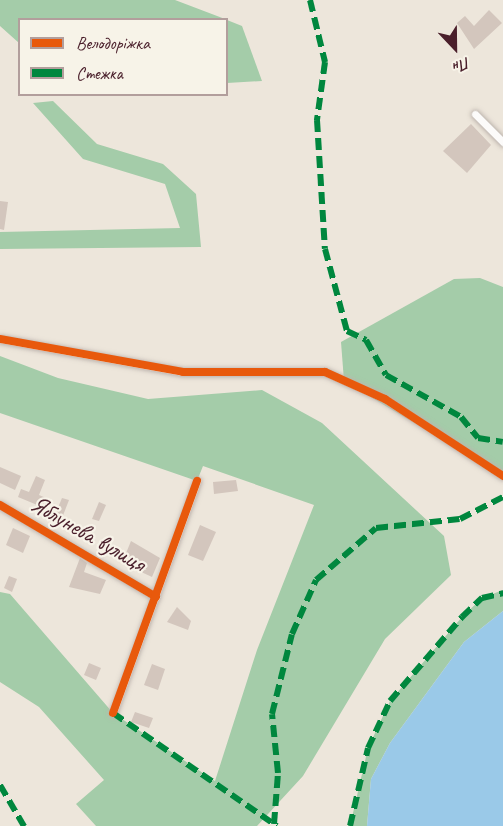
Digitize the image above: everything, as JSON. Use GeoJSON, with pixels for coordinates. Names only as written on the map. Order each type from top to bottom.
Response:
{"type":"FeatureCollection","features":[{"type":"Feature","properties":{"kind":"street"},"geometry":{"type":"LineString","coordinates":[[475,114],[503,142]]}},
{"type":"Feature","properties":{"kind":"street"},"geometry":{"type":"LineString","coordinates":[[0,339],[183,372],[325,372],[385,399],[503,476]]}},
{"type":"Feature","properties":{"kind":"street"},"geometry":{"type":"LineString","coordinates":[[112,713],[197,481]]}},
{"type":"Feature","properties":{"kind":"street","name":"Яблунева вулиця"},"geometry":{"type":"LineString","coordinates":[[0,505],[156,597]]}},
{"type":"Feature","properties":{"kind":"green space"},"geometry":{"type":"Polygon","coordinates":[[[0,0],[175,0],[222,18],[18,18],[18,42],[0,26],[0,0]]]}},
{"type":"Feature","properties":{"kind":"green space"},"geometry":{"type":"Polygon","coordinates":[[[228,20],[242,26],[262,81],[228,83],[228,20]]]}},
{"type":"Feature","properties":{"kind":"green space"},"geometry":{"type":"Polygon","coordinates":[[[53,101],[97,144],[163,164],[196,194],[201,247],[0,249],[0,232],[180,228],[165,184],[83,159],[33,103],[53,101]]]}},
{"type":"Feature","properties":{"kind":"green space"},"geometry":{"type":"Polygon","coordinates":[[[480,278],[503,287],[503,476],[344,381],[341,342],[454,279],[480,278]]]}},
{"type":"Feature","properties":{"kind":"green space"},"geometry":{"type":"Polygon","coordinates":[[[0,356],[58,378],[148,399],[262,390],[322,423],[444,536],[451,575],[385,639],[303,776],[257,826],[96,826],[76,804],[104,780],[39,707],[0,682],[0,592],[10,594],[113,713],[215,781],[257,650],[314,505],[203,466],[197,481],[0,413],[0,356]]]}},
{"type":"Feature","properties":{"kind":"green space"},"geometry":{"type":"Polygon","coordinates":[[[503,590],[503,611],[464,642],[390,743],[371,779],[367,826],[350,826],[368,748],[390,701],[462,617],[482,598],[503,590]]]}},
{"type":"Feature","properties":{"kind":"water"},"geometry":{"type":"Polygon","coordinates":[[[503,611],[503,826],[367,826],[371,779],[390,743],[464,642],[503,611]]]}},
{"type":"Feature","properties":{"kind":"building"},"geometry":{"type":"Polygon","coordinates":[[[489,10],[502,23],[474,49],[457,23],[465,16],[474,26],[489,10]]]}},
{"type":"Feature","properties":{"kind":"building"},"geometry":{"type":"Polygon","coordinates":[[[471,124],[491,145],[467,173],[443,151],[471,124]]]}},
{"type":"Feature","properties":{"kind":"building"},"geometry":{"type":"Polygon","coordinates":[[[0,201],[8,202],[4,230],[0,229],[0,201]]]}},
{"type":"Feature","properties":{"kind":"building"},"geometry":{"type":"Polygon","coordinates":[[[0,467],[21,476],[15,490],[0,483],[0,467]]]}},
{"type":"Feature","properties":{"kind":"building"},"geometry":{"type":"Polygon","coordinates":[[[36,476],[45,480],[39,495],[46,498],[42,507],[18,497],[21,489],[29,492],[36,476]]]}},
{"type":"Feature","properties":{"kind":"building"},"geometry":{"type":"Polygon","coordinates":[[[236,480],[238,491],[214,494],[213,482],[236,480]]]}},
{"type":"Feature","properties":{"kind":"building"},"geometry":{"type":"Polygon","coordinates":[[[62,498],[69,500],[62,518],[55,515],[62,498]]]}},
{"type":"Feature","properties":{"kind":"building"},"geometry":{"type":"Polygon","coordinates":[[[99,502],[106,505],[99,521],[92,519],[99,502]]]}},
{"type":"Feature","properties":{"kind":"building"},"geometry":{"type":"Polygon","coordinates":[[[200,525],[216,532],[203,561],[188,555],[200,525]]]}},
{"type":"Feature","properties":{"kind":"building"},"geometry":{"type":"Polygon","coordinates":[[[13,528],[30,536],[23,553],[6,545],[13,528]]]}},
{"type":"Feature","properties":{"kind":"building"},"geometry":{"type":"Polygon","coordinates":[[[131,541],[160,558],[152,577],[122,563],[131,541]]]}},
{"type":"Feature","properties":{"kind":"building"},"geometry":{"type":"Polygon","coordinates":[[[80,558],[87,563],[84,572],[106,580],[100,594],[69,587],[80,558]]]}},
{"type":"Feature","properties":{"kind":"building"},"geometry":{"type":"Polygon","coordinates":[[[9,576],[17,579],[12,592],[4,588],[9,576]]]}},
{"type":"Feature","properties":{"kind":"building"},"geometry":{"type":"Polygon","coordinates":[[[177,607],[191,621],[188,630],[167,622],[177,607]]]}},
{"type":"Feature","properties":{"kind":"building"},"geometry":{"type":"Polygon","coordinates":[[[89,663],[101,668],[96,680],[84,675],[89,663]]]}},
{"type":"Feature","properties":{"kind":"building"},"geometry":{"type":"Polygon","coordinates":[[[152,664],[165,669],[158,690],[144,685],[152,664]]]}},
{"type":"Feature","properties":{"kind":"building"},"geometry":{"type":"Polygon","coordinates":[[[135,712],[153,718],[149,728],[131,722],[135,712]]]}},
{"type":"Feature","properties":{"kind":"marked path"},"geometry":{"type":"LineString","coordinates":[[310,0],[325,62],[317,120],[325,249],[347,331],[366,340],[386,375],[461,417],[478,438],[503,442]]}},
{"type":"Feature","properties":{"kind":"marked path"},"geometry":{"type":"LineString","coordinates":[[274,824],[278,773],[272,714],[292,634],[316,580],[376,528],[460,519],[503,497]]}},
{"type":"Feature","properties":{"kind":"marked path"},"geometry":{"type":"LineString","coordinates":[[350,826],[368,748],[390,701],[462,617],[482,598],[503,593]]}},
{"type":"Feature","properties":{"kind":"marked path"},"geometry":{"type":"LineString","coordinates":[[113,713],[277,826]]}},
{"type":"Feature","properties":{"kind":"marked path"},"geometry":{"type":"LineString","coordinates":[[0,785],[24,826]]}},
{"type":"Feature","properties":{"kind":"cycle path"},"geometry":{"type":"LineString","coordinates":[[0,339],[183,372],[325,372],[385,399],[503,476]]}},
{"type":"Feature","properties":{"kind":"cycle path"},"geometry":{"type":"LineString","coordinates":[[113,713],[197,481]]}},
{"type":"Feature","properties":{"kind":"cycle path"},"geometry":{"type":"LineString","coordinates":[[0,505],[156,597]]}}]}
